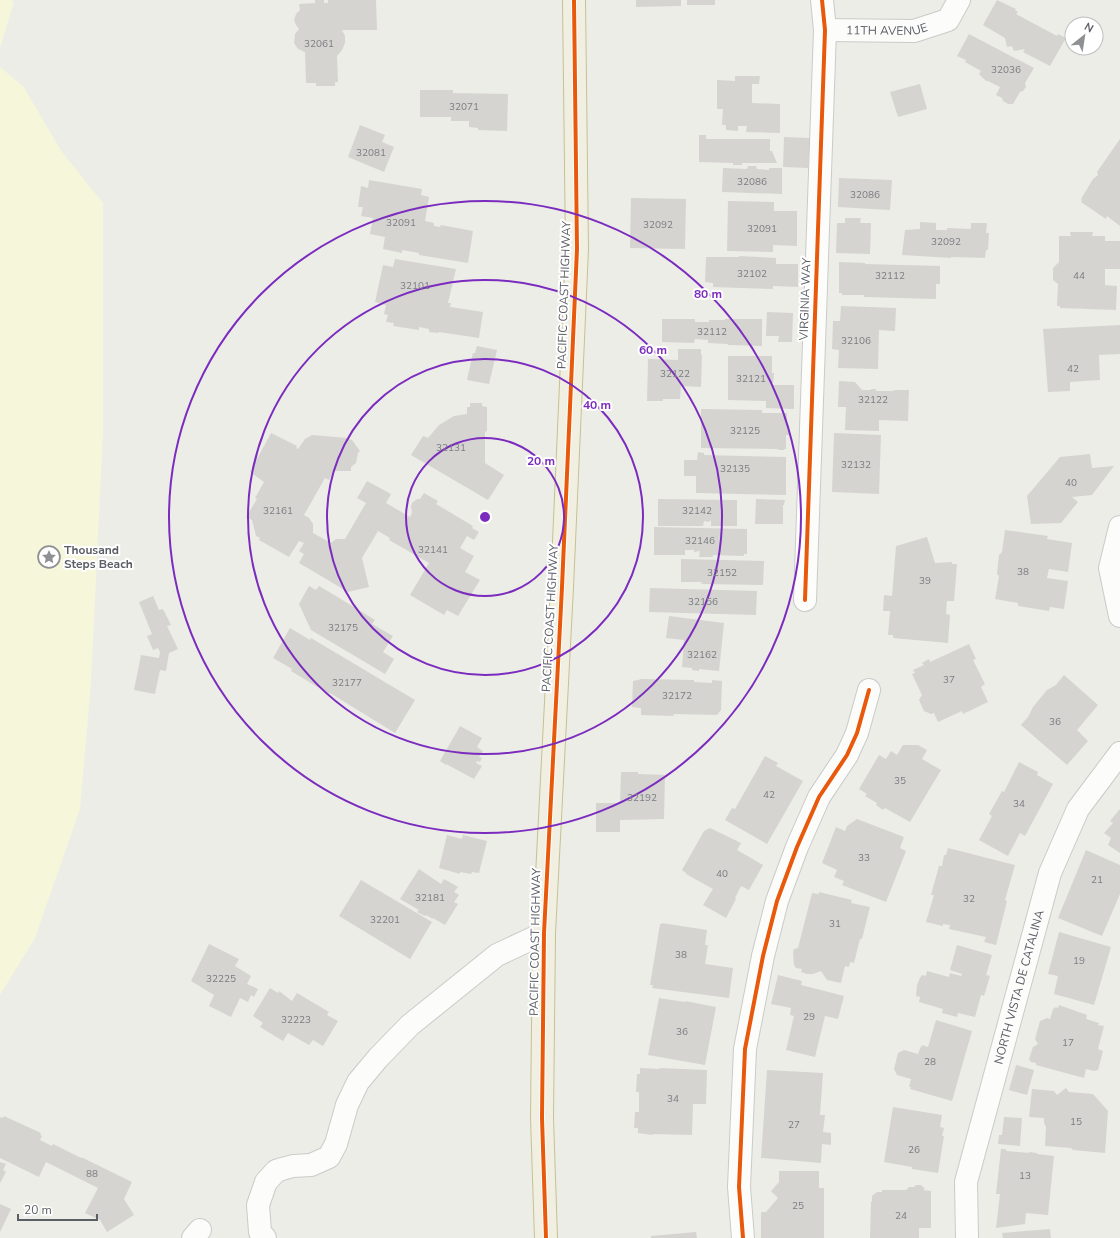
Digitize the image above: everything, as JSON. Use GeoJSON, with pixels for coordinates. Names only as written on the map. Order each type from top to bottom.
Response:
{"type":"FeatureCollection","features":[{"type":"Feature","properties":{"kind":"highway","name":"PACIFIC COAST HIGHWAY"},"geometry":{"type":"LineString","coordinates":[[546,1238],[542,1118],[544,933],[562,587],[577,249],[574,0]]}},
{"type":"Feature","properties":{"kind":"street","name":"VIRGINIA WAY"},"geometry":{"type":"LineString","coordinates":[[805,600],[825,30],[822,0]]}},
{"type":"Feature","properties":{"kind":"street","name":"11TH AVENUE"},"geometry":{"type":"LineString","coordinates":[[825,30],[914,31],[948,20],[959,0]]}},
{"type":"Feature","properties":{"kind":"street"},"geometry":{"type":"LineString","coordinates":[[1120,527],[1110,568],[1120,616]]}},
{"type":"Feature","properties":{"kind":"street"},"geometry":{"type":"LineString","coordinates":[[743,1238],[739,1187],[745,1049],[763,956],[777,901],[797,847],[819,797],[847,755],[857,733],[869,690]]}},
{"type":"Feature","properties":{"kind":"street","name":"NORTH VISTA DE CATALINA"},"geometry":{"type":"LineString","coordinates":[[967,1238],[966,1182],[1050,873],[1078,809],[1120,753]]}},
{"type":"Feature","properties":{"kind":"street"},"geometry":{"type":"LineString","coordinates":[[265,1238],[260,1232],[258,1205],[266,1182],[276,1171],[293,1166],[311,1165],[329,1157],[336,1144],[347,1105],[358,1082],[378,1058],[410,1026],[497,955],[544,933]]}},
{"type":"Feature","properties":{"kind":"sand"},"geometry":{"type":"Polygon","coordinates":[[[0,0],[12,0],[14,2],[0,48],[0,0]]]}},
{"type":"Feature","properties":{"kind":"sand","name":"Thousand Steps Beach"},"geometry":{"type":"Polygon","coordinates":[[[0,67],[23,86],[62,152],[103,203],[103,432],[91,683],[80,809],[35,938],[0,995],[0,67]]]}},
{"type":"Feature","properties":{"kind":"building"},"geometry":{"type":"Polygon","coordinates":[[[315,0],[324,0],[324,3],[328,3],[328,0],[376,0],[377,30],[342,30],[345,36],[345,43],[337,56],[338,82],[335,82],[335,86],[316,86],[316,83],[306,83],[305,52],[298,49],[294,43],[295,34],[299,29],[294,20],[296,14],[300,10],[299,4],[315,3],[315,0]]]}},
{"type":"Feature","properties":{"kind":"building"},"geometry":{"type":"Polygon","coordinates":[[[636,0],[681,0],[681,6],[636,7],[636,0]]]}},
{"type":"Feature","properties":{"kind":"building"},"geometry":{"type":"Polygon","coordinates":[[[687,0],[715,0],[715,5],[687,5],[687,0]]]}},
{"type":"Feature","properties":{"kind":"building"},"geometry":{"type":"Polygon","coordinates":[[[997,0],[1016,9],[1015,10],[1018,12],[1016,14],[1057,36],[1058,34],[1064,37],[1064,42],[1050,66],[1023,52],[1025,49],[1014,51],[1012,46],[1007,47],[1005,38],[983,25],[997,0]]]}},
{"type":"Feature","properties":{"kind":"building"},"geometry":{"type":"Polygon","coordinates":[[[969,34],[1034,68],[1025,83],[1026,87],[1020,92],[1013,104],[1008,104],[996,95],[1000,87],[986,81],[979,74],[981,71],[965,62],[966,60],[957,56],[969,34]]]}},
{"type":"Feature","properties":{"kind":"building"},"geometry":{"type":"Polygon","coordinates":[[[735,76],[760,76],[759,84],[752,84],[752,103],[780,104],[780,133],[746,132],[747,126],[738,126],[738,131],[726,130],[726,125],[722,125],[723,109],[717,109],[717,80],[735,81],[735,76]]]}},
{"type":"Feature","properties":{"kind":"building"},"geometry":{"type":"Polygon","coordinates":[[[920,84],[927,109],[898,117],[890,92],[920,84]]]}},
{"type":"Feature","properties":{"kind":"building"},"geometry":{"type":"Polygon","coordinates":[[[420,90],[453,90],[453,93],[508,94],[507,131],[478,130],[478,128],[469,127],[469,121],[451,121],[451,117],[420,117],[420,90]]]}},
{"type":"Feature","properties":{"kind":"building"},"geometry":{"type":"Polygon","coordinates":[[[360,125],[385,135],[382,142],[394,147],[384,172],[348,157],[360,125]]]}},
{"type":"Feature","properties":{"kind":"building"},"geometry":{"type":"Polygon","coordinates":[[[699,135],[706,135],[706,139],[770,139],[770,151],[772,151],[777,163],[742,163],[742,165],[733,165],[733,163],[699,162],[699,135]]]}},
{"type":"Feature","properties":{"kind":"building"},"geometry":{"type":"Polygon","coordinates":[[[784,137],[810,138],[808,168],[783,167],[784,137]]]}},
{"type":"Feature","properties":{"kind":"building"},"geometry":{"type":"Polygon","coordinates":[[[1120,139],[1120,226],[1107,216],[1106,219],[1081,202],[1081,199],[1093,179],[1098,175],[1097,172],[1120,139]]]}},
{"type":"Feature","properties":{"kind":"building"},"geometry":{"type":"Polygon","coordinates":[[[748,166],[756,166],[757,169],[769,170],[769,168],[782,168],[782,194],[722,192],[723,168],[747,169],[748,166]]]}},
{"type":"Feature","properties":{"kind":"building"},"geometry":{"type":"Polygon","coordinates":[[[839,178],[892,180],[890,210],[838,207],[839,178]]]}},
{"type":"Feature","properties":{"kind":"building"},"geometry":{"type":"Polygon","coordinates":[[[369,180],[422,189],[421,195],[429,197],[425,221],[434,223],[434,226],[440,227],[441,225],[473,231],[468,263],[419,255],[419,253],[402,250],[402,253],[383,249],[385,237],[370,234],[373,218],[361,216],[363,207],[358,207],[361,186],[368,188],[369,180]]]}},
{"type":"Feature","properties":{"kind":"building"},"geometry":{"type":"Polygon","coordinates":[[[631,198],[686,199],[685,249],[630,248],[631,198]]]}},
{"type":"Feature","properties":{"kind":"building"},"geometry":{"type":"Polygon","coordinates":[[[728,201],[774,202],[774,211],[797,211],[797,246],[773,245],[773,252],[727,251],[728,201]]]}},
{"type":"Feature","properties":{"kind":"building"},"geometry":{"type":"Polygon","coordinates":[[[845,218],[861,218],[860,223],[871,223],[870,254],[836,253],[837,223],[845,223],[845,218]]]}},
{"type":"Feature","properties":{"kind":"building"},"geometry":{"type":"Polygon","coordinates":[[[920,222],[936,223],[936,230],[947,230],[947,228],[971,229],[971,223],[987,223],[986,233],[989,233],[988,250],[986,250],[985,258],[951,258],[902,255],[905,230],[920,229],[920,222]]]}},
{"type":"Feature","properties":{"kind":"building"},"geometry":{"type":"Polygon","coordinates":[[[1070,232],[1093,232],[1092,236],[1105,236],[1105,241],[1120,241],[1120,269],[1105,269],[1105,285],[1117,286],[1116,310],[1060,308],[1060,306],[1057,306],[1058,284],[1053,280],[1053,268],[1059,262],[1059,236],[1071,236],[1070,232]]]}},
{"type":"Feature","properties":{"kind":"building"},"geometry":{"type":"Polygon","coordinates":[[[739,256],[776,258],[776,264],[798,264],[798,287],[773,286],[773,289],[713,287],[713,283],[705,282],[706,257],[739,256]]]}},
{"type":"Feature","properties":{"kind":"building"},"geometry":{"type":"Polygon","coordinates":[[[395,259],[456,269],[448,303],[451,303],[450,307],[483,312],[479,338],[429,332],[429,329],[419,327],[419,330],[393,326],[394,323],[386,322],[388,315],[384,314],[386,305],[375,302],[383,265],[393,267],[395,259]]]}},
{"type":"Feature","properties":{"kind":"building"},"geometry":{"type":"Polygon","coordinates":[[[839,262],[940,266],[940,284],[936,284],[936,299],[842,295],[842,293],[839,293],[839,262]]]}},
{"type":"Feature","properties":{"kind":"building"},"geometry":{"type":"Polygon","coordinates":[[[841,306],[896,308],[895,331],[879,330],[878,369],[838,368],[839,350],[832,349],[833,321],[840,321],[841,306]]]}},
{"type":"Feature","properties":{"kind":"building"},"geometry":{"type":"Polygon","coordinates":[[[767,312],[793,313],[792,342],[778,342],[779,336],[766,336],[767,312]]]}},
{"type":"Feature","properties":{"kind":"building"},"geometry":{"type":"Polygon","coordinates":[[[662,319],[695,319],[695,322],[709,322],[709,320],[725,319],[762,319],[762,346],[708,343],[708,340],[695,339],[694,343],[662,342],[662,319]]]}},
{"type":"Feature","properties":{"kind":"building"},"geometry":{"type":"Polygon","coordinates":[[[1120,325],[1120,354],[1099,355],[1100,380],[1070,382],[1070,391],[1048,392],[1043,329],[1120,325]]]}},
{"type":"Feature","properties":{"kind":"building"},"geometry":{"type":"Polygon","coordinates":[[[477,346],[497,350],[489,384],[467,380],[473,353],[475,353],[477,346]]]}},
{"type":"Feature","properties":{"kind":"building"},"geometry":{"type":"Polygon","coordinates":[[[678,349],[701,349],[701,387],[681,386],[680,399],[647,401],[648,359],[678,360],[678,349]]]}},
{"type":"Feature","properties":{"kind":"building"},"geometry":{"type":"Polygon","coordinates":[[[728,356],[772,356],[772,373],[774,373],[772,385],[794,385],[794,409],[766,408],[766,401],[728,400],[728,356]]]}},
{"type":"Feature","properties":{"kind":"building"},"geometry":{"type":"Polygon","coordinates":[[[839,381],[855,382],[862,390],[909,390],[908,421],[879,420],[879,431],[845,430],[846,407],[838,407],[839,381]]]}},
{"type":"Feature","properties":{"kind":"building"},"geometry":{"type":"Polygon","coordinates":[[[470,403],[482,403],[482,406],[487,407],[485,463],[504,475],[488,500],[411,455],[423,436],[428,438],[439,425],[454,416],[467,414],[467,407],[470,407],[470,403]]]}},
{"type":"Feature","properties":{"kind":"building"},"geometry":{"type":"Polygon","coordinates":[[[701,409],[762,410],[762,413],[787,413],[789,435],[786,435],[786,449],[701,448],[701,409]]]}},
{"type":"Feature","properties":{"kind":"building"},"geometry":{"type":"Polygon","coordinates":[[[271,433],[297,446],[296,448],[298,449],[305,439],[312,435],[347,438],[352,440],[360,451],[358,453],[356,463],[351,467],[351,471],[335,471],[329,480],[325,478],[304,515],[309,518],[313,524],[313,533],[331,543],[336,539],[345,539],[366,503],[357,498],[367,481],[391,494],[386,503],[410,517],[412,513],[412,503],[417,499],[420,499],[424,493],[438,501],[436,504],[473,526],[472,528],[479,532],[474,540],[467,536],[460,548],[474,556],[465,572],[480,580],[458,616],[447,610],[444,615],[410,595],[429,563],[389,540],[390,538],[378,531],[362,558],[369,587],[348,592],[299,563],[304,554],[299,551],[304,543],[299,541],[289,557],[259,540],[260,538],[256,536],[252,520],[246,517],[257,499],[255,498],[264,482],[250,472],[271,433]]]}},
{"type":"Feature","properties":{"kind":"building"},"geometry":{"type":"Polygon","coordinates":[[[834,433],[881,435],[879,494],[832,492],[834,433]]]}},
{"type":"Feature","properties":{"kind":"building"},"geometry":{"type":"Polygon","coordinates":[[[698,452],[704,453],[704,455],[786,457],[786,495],[696,493],[696,476],[684,476],[684,460],[697,460],[698,452]]]}},
{"type":"Feature","properties":{"kind":"building"},"geometry":{"type":"Polygon","coordinates":[[[1090,454],[1092,468],[1114,466],[1092,495],[1072,497],[1078,502],[1061,523],[1031,524],[1027,496],[1060,457],[1090,454]]]}},
{"type":"Feature","properties":{"kind":"building"},"geometry":{"type":"Polygon","coordinates":[[[658,499],[737,500],[737,526],[711,526],[711,520],[709,522],[704,521],[703,526],[658,526],[658,499]]]}},
{"type":"Feature","properties":{"kind":"building"},"geometry":{"type":"Polygon","coordinates":[[[756,499],[785,500],[783,505],[783,524],[755,524],[756,499]]]}},
{"type":"Feature","properties":{"kind":"building"},"geometry":{"type":"Polygon","coordinates":[[[654,527],[747,529],[747,554],[744,554],[744,556],[713,555],[713,557],[699,557],[700,551],[694,552],[694,550],[685,550],[685,555],[654,555],[654,527]]]}},
{"type":"Feature","properties":{"kind":"building"},"geometry":{"type":"Polygon","coordinates":[[[1005,530],[1048,536],[1047,539],[1072,543],[1068,572],[1049,569],[1047,578],[1068,581],[1064,609],[1050,607],[1049,611],[1018,606],[1018,603],[995,599],[999,576],[997,574],[999,555],[1002,552],[1005,530]]]}},
{"type":"Feature","properties":{"kind":"building"},"geometry":{"type":"Polygon","coordinates":[[[927,537],[935,563],[952,562],[952,564],[957,564],[954,601],[947,601],[946,614],[950,615],[948,643],[893,638],[893,635],[888,635],[890,611],[883,611],[884,595],[892,596],[896,546],[927,537]]]}},
{"type":"Feature","properties":{"kind":"building"},"geometry":{"type":"Polygon","coordinates":[[[681,559],[764,561],[763,585],[701,584],[702,582],[681,582],[681,559]]]}},
{"type":"Feature","properties":{"kind":"building"},"geometry":{"type":"Polygon","coordinates":[[[309,586],[316,590],[319,586],[336,596],[375,620],[372,624],[393,636],[383,652],[394,659],[385,674],[311,630],[299,604],[309,586]]]}},
{"type":"Feature","properties":{"kind":"building"},"geometry":{"type":"Polygon","coordinates":[[[650,588],[757,591],[756,615],[649,612],[650,588]]]}},
{"type":"Feature","properties":{"kind":"building"},"geometry":{"type":"Polygon","coordinates":[[[153,596],[159,610],[163,609],[171,625],[167,626],[178,649],[169,653],[166,671],[160,670],[155,694],[134,690],[141,655],[159,658],[160,652],[158,648],[153,650],[147,636],[152,634],[139,602],[153,596]]]}},
{"type":"Feature","properties":{"kind":"building"},"geometry":{"type":"Polygon","coordinates":[[[669,616],[724,623],[719,671],[699,669],[699,671],[692,670],[692,668],[682,667],[684,640],[666,638],[669,616]]]}},
{"type":"Feature","properties":{"kind":"building"},"geometry":{"type":"Polygon","coordinates":[[[290,628],[310,640],[311,638],[415,700],[395,733],[291,671],[292,669],[273,658],[290,628]]]}},
{"type":"Feature","properties":{"kind":"building"},"geometry":{"type":"Polygon","coordinates":[[[969,644],[976,659],[973,660],[985,684],[981,687],[988,702],[963,714],[962,711],[938,722],[934,713],[931,714],[924,711],[919,700],[922,695],[912,674],[915,673],[913,670],[924,665],[922,663],[929,659],[930,662],[969,644]]]}},
{"type":"Feature","properties":{"kind":"building"},"geometry":{"type":"Polygon","coordinates":[[[1064,675],[1098,705],[1077,730],[1088,741],[1067,765],[1021,725],[1047,690],[1056,685],[1064,675]]]}},
{"type":"Feature","properties":{"kind":"building"},"geometry":{"type":"Polygon","coordinates":[[[642,679],[694,680],[694,682],[712,683],[712,680],[722,681],[721,710],[717,715],[641,715],[641,708],[632,707],[633,681],[642,679]]]}},
{"type":"Feature","properties":{"kind":"building"},"geometry":{"type":"Polygon","coordinates":[[[460,726],[482,738],[477,747],[483,751],[479,757],[482,758],[480,762],[477,761],[476,763],[482,766],[474,779],[440,761],[460,726]]]}},
{"type":"Feature","properties":{"kind":"building"},"geometry":{"type":"Polygon","coordinates":[[[903,745],[918,745],[927,750],[922,759],[941,770],[910,822],[885,808],[883,810],[876,805],[877,803],[865,796],[867,794],[859,789],[879,755],[886,759],[891,751],[897,755],[903,745]]]}},
{"type":"Feature","properties":{"kind":"building"},"geometry":{"type":"Polygon","coordinates":[[[765,756],[778,763],[776,766],[803,781],[767,844],[725,820],[732,808],[735,809],[765,756]]]}},
{"type":"Feature","properties":{"kind":"building"},"geometry":{"type":"Polygon","coordinates":[[[1019,762],[1038,772],[1037,775],[1053,784],[1025,836],[1020,833],[1008,856],[979,840],[992,816],[989,814],[1002,791],[1004,792],[1019,762]]]}},
{"type":"Feature","properties":{"kind":"building"},"geometry":{"type":"Polygon","coordinates":[[[621,772],[665,775],[664,819],[620,820],[620,832],[596,832],[596,803],[620,803],[621,772]]]}},
{"type":"Feature","properties":{"kind":"building"},"geometry":{"type":"Polygon","coordinates":[[[1120,809],[1120,853],[1108,845],[1111,838],[1104,833],[1113,823],[1110,821],[1120,809]]]}},
{"type":"Feature","properties":{"kind":"building"},"geometry":{"type":"Polygon","coordinates":[[[857,819],[904,837],[900,848],[906,851],[886,902],[842,885],[844,881],[834,877],[837,870],[822,863],[836,827],[845,831],[847,826],[857,819]]]}},
{"type":"Feature","properties":{"kind":"building"},"geometry":{"type":"Polygon","coordinates":[[[710,828],[741,843],[737,850],[763,865],[749,890],[741,886],[726,918],[703,905],[713,889],[686,874],[682,870],[704,831],[710,828]]]}},
{"type":"Feature","properties":{"kind":"building"},"geometry":{"type":"Polygon","coordinates":[[[447,835],[462,839],[463,835],[487,841],[479,873],[472,872],[471,874],[460,872],[460,874],[439,868],[447,835]]]}},
{"type":"Feature","properties":{"kind":"building"},"geometry":{"type":"Polygon","coordinates":[[[948,848],[1015,865],[1005,900],[1007,901],[996,945],[984,942],[986,937],[949,929],[950,925],[943,924],[943,926],[926,922],[934,895],[931,895],[939,866],[942,866],[944,855],[946,855],[948,848]]]}},
{"type":"Feature","properties":{"kind":"building"},"geometry":{"type":"Polygon","coordinates":[[[1086,850],[1120,865],[1120,894],[1102,936],[1058,918],[1086,850]]]}},
{"type":"Feature","properties":{"kind":"building"},"geometry":{"type":"Polygon","coordinates":[[[419,869],[441,884],[444,879],[458,887],[454,892],[459,895],[454,902],[458,904],[445,925],[433,918],[417,912],[419,910],[400,899],[419,869]]]}},
{"type":"Feature","properties":{"kind":"building"},"geometry":{"type":"Polygon","coordinates":[[[361,880],[432,922],[410,959],[339,916],[361,880]]]}},
{"type":"Feature","properties":{"kind":"building"},"geometry":{"type":"Polygon","coordinates":[[[819,892],[852,900],[851,903],[870,907],[854,963],[850,962],[849,967],[845,966],[841,983],[827,980],[821,971],[813,974],[807,974],[801,972],[802,969],[796,968],[794,965],[793,952],[794,949],[798,948],[812,893],[819,894],[819,892]]]}},
{"type":"Feature","properties":{"kind":"building"},"geometry":{"type":"Polygon","coordinates":[[[662,923],[707,930],[705,945],[708,945],[705,964],[733,968],[729,998],[652,988],[653,985],[650,985],[660,924],[662,923]]]}},
{"type":"Feature","properties":{"kind":"building"},"geometry":{"type":"Polygon","coordinates":[[[1059,932],[1111,947],[1094,1005],[1054,994],[1058,976],[1048,974],[1059,932]]]}},
{"type":"Feature","properties":{"kind":"building"},"geometry":{"type":"Polygon","coordinates":[[[209,944],[239,959],[235,966],[251,976],[247,984],[258,989],[254,997],[251,995],[248,1002],[240,998],[231,1017],[209,1006],[214,995],[191,981],[209,944]]]}},
{"type":"Feature","properties":{"kind":"building"},"geometry":{"type":"Polygon","coordinates":[[[957,945],[992,955],[986,975],[990,976],[984,996],[981,995],[975,1017],[958,1013],[957,1017],[942,1013],[943,1009],[919,1002],[920,997],[916,996],[917,985],[920,978],[922,975],[926,976],[927,971],[949,977],[950,973],[961,976],[962,974],[950,970],[957,945]]]}},
{"type":"Feature","properties":{"kind":"building"},"geometry":{"type":"Polygon","coordinates":[[[778,975],[802,981],[801,985],[844,996],[838,1019],[825,1016],[815,1057],[786,1050],[794,1016],[790,1015],[791,1008],[771,1004],[778,975]]]}},
{"type":"Feature","properties":{"kind":"building"},"geometry":{"type":"Polygon","coordinates":[[[270,988],[278,993],[279,991],[292,1001],[297,993],[329,1012],[327,1015],[338,1021],[323,1046],[313,1040],[309,1045],[288,1033],[283,1041],[260,1027],[263,1023],[253,1016],[270,988]]]}},
{"type":"Feature","properties":{"kind":"building"},"geometry":{"type":"Polygon","coordinates":[[[659,998],[716,1007],[705,1065],[648,1055],[659,998]]]}},
{"type":"Feature","properties":{"kind":"building"},"geometry":{"type":"Polygon","coordinates":[[[1059,1005],[1087,1015],[1086,1019],[1099,1023],[1098,1025],[1104,1026],[1098,1049],[1103,1051],[1098,1070],[1094,1071],[1086,1069],[1084,1078],[1036,1065],[1036,1063],[1031,1062],[1029,1059],[1033,1047],[1038,1044],[1035,1039],[1040,1021],[1047,1018],[1050,1019],[1053,1009],[1056,1007],[1058,1008],[1059,1005]]]}},
{"type":"Feature","properties":{"kind":"building"},"geometry":{"type":"Polygon","coordinates":[[[936,1020],[972,1031],[952,1101],[910,1089],[911,1079],[897,1075],[894,1069],[898,1053],[904,1050],[918,1054],[922,1045],[928,1047],[936,1020]]]}},
{"type":"Feature","properties":{"kind":"building"},"geometry":{"type":"Polygon","coordinates":[[[1016,1065],[1034,1070],[1027,1095],[1009,1090],[1016,1065]]]}},
{"type":"Feature","properties":{"kind":"building"},"geometry":{"type":"Polygon","coordinates":[[[640,1068],[707,1070],[706,1104],[693,1104],[692,1135],[653,1135],[638,1133],[638,1128],[634,1128],[635,1112],[639,1112],[639,1092],[636,1092],[637,1074],[640,1074],[640,1068]]]}},
{"type":"Feature","properties":{"kind":"building"},"geometry":{"type":"Polygon","coordinates":[[[767,1070],[823,1073],[820,1115],[825,1115],[823,1132],[831,1133],[831,1145],[822,1144],[821,1163],[761,1158],[767,1070]]]}},
{"type":"Feature","properties":{"kind":"building"},"geometry":{"type":"Polygon","coordinates":[[[1066,1088],[1069,1092],[1093,1094],[1108,1111],[1105,1153],[1045,1146],[1046,1127],[1044,1118],[1029,1117],[1032,1089],[1054,1091],[1057,1095],[1066,1088]]]}},
{"type":"Feature","properties":{"kind":"building"},"geometry":{"type":"Polygon","coordinates":[[[893,1107],[942,1115],[940,1127],[944,1128],[942,1136],[944,1136],[938,1173],[912,1169],[912,1167],[884,1162],[893,1107]]]}},
{"type":"Feature","properties":{"kind":"building"},"geometry":{"type":"Polygon","coordinates":[[[4,1116],[41,1133],[40,1134],[42,1136],[40,1140],[52,1146],[53,1144],[132,1182],[124,1199],[134,1215],[107,1232],[100,1220],[85,1213],[98,1188],[46,1162],[39,1177],[0,1158],[0,1117],[3,1118],[4,1116]]]}},
{"type":"Feature","properties":{"kind":"building"},"geometry":{"type":"Polygon","coordinates":[[[1004,1117],[1022,1118],[1020,1146],[998,1144],[999,1135],[1002,1135],[1004,1117]]]}},
{"type":"Feature","properties":{"kind":"building"},"geometry":{"type":"Polygon","coordinates":[[[1001,1149],[1006,1149],[1006,1151],[1029,1152],[1054,1156],[1048,1215],[1026,1213],[1025,1224],[996,1228],[1000,1194],[996,1194],[1001,1149]]]}},
{"type":"Feature","properties":{"kind":"building"},"geometry":{"type":"Polygon","coordinates":[[[0,1162],[6,1164],[3,1170],[6,1172],[0,1183],[0,1162]]]}},
{"type":"Feature","properties":{"kind":"building"},"geometry":{"type":"Polygon","coordinates":[[[779,1171],[819,1171],[819,1188],[824,1188],[824,1238],[761,1238],[761,1212],[766,1212],[778,1198],[771,1191],[779,1182],[779,1171]]]}},
{"type":"Feature","properties":{"kind":"building"},"geometry":{"type":"Polygon","coordinates":[[[916,1185],[921,1185],[925,1189],[923,1190],[931,1191],[931,1228],[919,1228],[919,1238],[870,1238],[872,1196],[877,1192],[882,1192],[882,1190],[906,1190],[909,1187],[914,1187],[916,1185]]]}},
{"type":"Feature","properties":{"kind":"building"},"geometry":{"type":"Polygon","coordinates":[[[0,1204],[11,1209],[0,1232],[0,1204]]]}},
{"type":"Feature","properties":{"kind":"building"},"geometry":{"type":"Polygon","coordinates":[[[1050,1229],[1051,1238],[1003,1238],[1002,1233],[1050,1229]]]}},
{"type":"Feature","properties":{"kind":"building"},"geometry":{"type":"Polygon","coordinates":[[[696,1232],[697,1238],[651,1238],[651,1236],[696,1232]]]}},
{"type":"Feature","properties":{"kind":"cycle path"},"geometry":{"type":"LineString","coordinates":[[546,1238],[542,1118],[544,933],[562,587],[577,249],[574,0]]}},
{"type":"Feature","properties":{"kind":"cycle path"},"geometry":{"type":"LineString","coordinates":[[805,600],[825,30],[822,0]]}},
{"type":"Feature","properties":{"kind":"cycle path"},"geometry":{"type":"LineString","coordinates":[[743,1238],[739,1187],[745,1049],[763,956],[777,901],[797,847],[819,797],[847,755],[857,733],[869,690]]}},
{"type":"Feature","properties":{"kind":"place","name":"Thousand Steps Beach"},"geometry":{"type":"Point","coordinates":[49,557]}}]}
